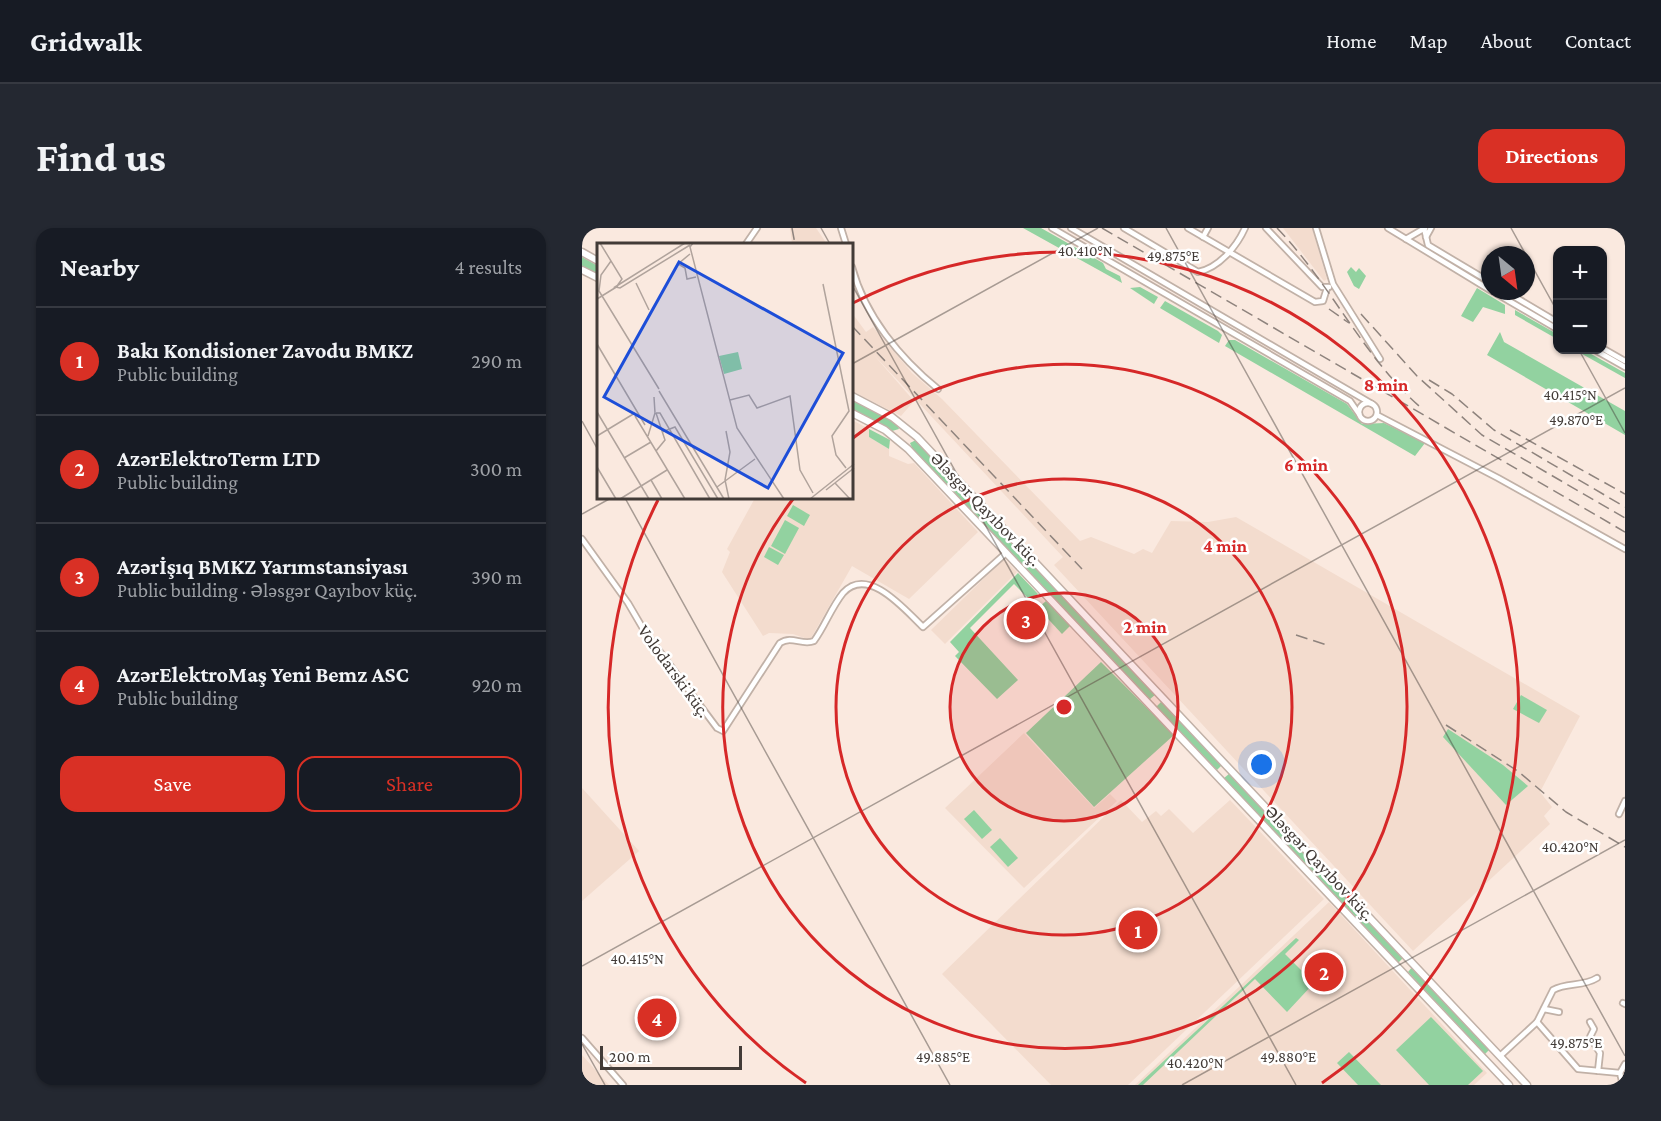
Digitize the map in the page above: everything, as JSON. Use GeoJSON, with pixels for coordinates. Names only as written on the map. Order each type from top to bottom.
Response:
{"type":"FeatureCollection","features":[{"type":"Feature","properties":{"kind":"main road"},"geometry":{"type":"LineString","coordinates":[[582,252],[597,260]]}},
{"type":"Feature","properties":{"kind":"main road"},"geometry":{"type":"LineString","coordinates":[[582,270],[597,278]]}},
{"type":"Feature","properties":{"kind":"main road","name":"Ələsgər Qayıbov küç."},"geometry":{"type":"LineString","coordinates":[[854,397],[899,422],[918,437],[1527,1085]]}},
{"type":"Feature","properties":{"kind":"main road","name":"Ələsgər Qayıbov küç."},"geometry":{"type":"LineString","coordinates":[[854,414],[892,434],[905,447],[1509,1085]]}},
{"type":"Feature","properties":{"kind":"main road"},"geometry":{"type":"LineString","coordinates":[[892,434],[901,431],[899,422]]}},
{"type":"Feature","properties":{"kind":"main road"},"geometry":{"type":"LineString","coordinates":[[905,447],[908,439],[918,437]]}},
{"type":"Feature","properties":{"kind":"main road"},"geometry":{"type":"LineString","coordinates":[[1150,706],[1162,696]]}},
{"type":"Feature","properties":{"kind":"main road"},"geometry":{"type":"LineString","coordinates":[[1216,777],[1228,766]]}},
{"type":"Feature","properties":{"kind":"main road"},"geometry":{"type":"LineString","coordinates":[[1400,970],[1411,960]]}},
{"type":"Feature","properties":{"kind":"main road"},"geometry":{"type":"LineString","coordinates":[[1496,1071],[1500,1056]]}},
{"type":"Feature","properties":{"kind":"street"},"geometry":{"type":"LineString","coordinates":[[747,243],[757,228]]}},
{"type":"Feature","properties":{"kind":"street"},"geometry":{"type":"LineString","coordinates":[[842,228],[846,243]]}},
{"type":"Feature","properties":{"kind":"street"},"geometry":{"type":"LineString","coordinates":[[1052,228],[1350,401],[1367,422],[1377,415]]}},
{"type":"Feature","properties":{"kind":"street"},"geometry":{"type":"LineString","coordinates":[[1071,228],[1372,404],[1377,415],[1498,478],[1625,549]]}},
{"type":"Feature","properties":{"kind":"street"},"geometry":{"type":"LineString","coordinates":[[1124,228],[1198,272],[1215,264],[1229,252],[1245,228]]}},
{"type":"Feature","properties":{"kind":"street"},"geometry":{"type":"LineString","coordinates":[[1188,228],[1316,302],[1323,301],[1327,288],[1333,284]]}},
{"type":"Feature","properties":{"kind":"street"},"geometry":{"type":"LineString","coordinates":[[1203,237],[1208,228]]}},
{"type":"Feature","properties":{"kind":"street"},"geometry":{"type":"LineString","coordinates":[[1266,228],[1322,287],[1327,288]]}},
{"type":"Feature","properties":{"kind":"street"},"geometry":{"type":"LineString","coordinates":[[1316,228],[1333,284],[1380,359]]}},
{"type":"Feature","properties":{"kind":"street"},"geometry":{"type":"LineString","coordinates":[[1388,228],[1481,284]]}},
{"type":"Feature","properties":{"kind":"street"},"geometry":{"type":"LineString","coordinates":[[1406,239],[1425,228]]}},
{"type":"Feature","properties":{"kind":"street"},"geometry":{"type":"LineString","coordinates":[[1425,228],[1425,239],[1428,245],[1481,277]]}},
{"type":"Feature","properties":{"kind":"street"},"geometry":{"type":"LineString","coordinates":[[1425,239],[1431,228]]}},
{"type":"Feature","properties":{"kind":"street"},"geometry":{"type":"LineString","coordinates":[[854,272],[870,312],[919,374],[938,389]]}},
{"type":"Feature","properties":{"kind":"street"},"geometry":{"type":"LineString","coordinates":[[1507,300],[1553,326]]}},
{"type":"Feature","properties":{"kind":"street"},"geometry":{"type":"LineString","coordinates":[[1521,300],[1553,320]]}},
{"type":"Feature","properties":{"kind":"street"},"geometry":{"type":"LineString","coordinates":[[1607,352],[1625,367]]}},
{"type":"Feature","properties":{"kind":"street"},"geometry":{"type":"LineString","coordinates":[[1605,354],[1625,361]]}},
{"type":"Feature","properties":{"kind":"street"},"geometry":{"type":"LineString","coordinates":[[1359,414],[1362,406],[1372,404]]}},
{"type":"Feature","properties":{"kind":"street","name":"Volodarski küç."},"geometry":{"type":"LineString","coordinates":[[582,539],[677,676],[717,728],[723,731],[780,643],[792,639],[808,643],[814,641],[841,597],[852,586],[861,583],[870,584],[893,598],[923,627],[1006,553]]}},
{"type":"Feature","properties":{"kind":"street"},"geometry":{"type":"LineString","coordinates":[[1618,814],[1625,801]]}},
{"type":"Feature","properties":{"kind":"street"},"geometry":{"type":"LineString","coordinates":[[1500,1056],[1537,1022],[1548,995],[1553,990],[1573,984],[1585,984],[1597,978]]}},
{"type":"Feature","properties":{"kind":"street"},"geometry":{"type":"LineString","coordinates":[[1544,1009],[1559,1012]]}},
{"type":"Feature","properties":{"kind":"street"},"geometry":{"type":"LineString","coordinates":[[1537,1022],[1578,1070],[1620,1073]]}},
{"type":"Feature","properties":{"kind":"street"},"geometry":{"type":"LineString","coordinates":[[1590,1022],[1594,1029],[1590,1037],[1600,1053],[1598,1071]]}},
{"type":"Feature","properties":{"kind":"street"},"geometry":{"type":"LineString","coordinates":[[582,1038],[623,1085]]}},
{"type":"Feature","properties":{"kind":"street"},"geometry":{"type":"LineString","coordinates":[[1623,1085],[1620,1073],[1625,1064]]}},
{"type":"Feature","properties":{"kind":"shaded area"},"geometry":{"type":"Polygon","coordinates":[[[790,228],[816,228],[826,243],[792,243],[790,228]]]}},
{"type":"Feature","properties":{"kind":"shaded area"},"geometry":{"type":"Polygon","coordinates":[[[1283,228],[1312,228],[1327,279],[1324,281],[1283,228]]]}},
{"type":"Feature","properties":{"kind":"shaded area"},"geometry":{"type":"Polygon","coordinates":[[[854,316],[866,332],[873,327],[912,373],[942,399],[1080,541],[1091,537],[1134,554],[1143,549],[1152,553],[1171,521],[1208,522],[1236,517],[1580,716],[1540,792],[1552,807],[1544,816],[1550,824],[1413,951],[1054,565],[1063,557],[873,354],[914,401],[901,416],[854,392],[854,334],[856,336],[854,316]]]}},
{"type":"Feature","properties":{"kind":"shaded area"},"geometry":{"type":"Polygon","coordinates":[[[854,421],[869,429],[869,437],[889,449],[889,456],[908,464],[914,463],[978,532],[909,599],[852,566],[810,640],[793,634],[769,633],[763,636],[722,572],[730,552],[727,549],[754,500],[854,500],[854,421]]]}},
{"type":"Feature","properties":{"kind":"shaded area"},"geometry":{"type":"Polygon","coordinates":[[[1004,559],[1017,572],[945,644],[931,630],[1004,559]]]}},
{"type":"Feature","properties":{"kind":"shaded area"},"geometry":{"type":"Polygon","coordinates":[[[1024,733],[1094,808],[1110,794],[1117,801],[1024,888],[945,808],[1024,733]]]}},
{"type":"Feature","properties":{"kind":"shaded area"},"geometry":{"type":"Polygon","coordinates":[[[582,788],[639,851],[582,901],[582,788]]]}},
{"type":"Feature","properties":{"kind":"shaded area"},"geometry":{"type":"Polygon","coordinates":[[[1121,800],[1142,822],[1156,811],[1161,816],[1169,809],[1193,833],[1230,800],[1324,899],[1128,1085],[1051,1085],[942,974],[1121,800]]]}},
{"type":"Feature","properties":{"kind":"shaded area"},"geometry":{"type":"Polygon","coordinates":[[[1329,902],[1487,1073],[1474,1085],[1135,1085],[1329,902]]]}},
{"type":"Feature","properties":{"kind":"shaded area"},"geometry":{"type":"Polygon","coordinates":[[[582,1055],[609,1085],[582,1085],[582,1055]]]}},
{"type":"Feature","properties":{"kind":"green space"},"geometry":{"type":"Polygon","coordinates":[[[1023,228],[1041,228],[1103,263],[1106,269],[1120,276],[1122,283],[1023,228]]]}},
{"type":"Feature","properties":{"kind":"green space"},"geometry":{"type":"Polygon","coordinates":[[[582,257],[597,265],[597,274],[582,266],[582,257]]]}},
{"type":"Feature","properties":{"kind":"green space"},"geometry":{"type":"Polygon","coordinates":[[[1351,267],[1356,272],[1359,268],[1366,276],[1359,289],[1354,286],[1347,272],[1351,267]]]}},
{"type":"Feature","properties":{"kind":"green space"},"geometry":{"type":"Polygon","coordinates":[[[1140,287],[1158,297],[1154,304],[1130,288],[1140,287]]]}},
{"type":"Feature","properties":{"kind":"green space"},"geometry":{"type":"Polygon","coordinates":[[[1477,288],[1481,290],[1481,300],[1497,300],[1505,305],[1505,314],[1483,307],[1473,322],[1461,316],[1477,288]]]}},
{"type":"Feature","properties":{"kind":"green space"},"geometry":{"type":"Polygon","coordinates":[[[1165,301],[1218,331],[1222,335],[1219,343],[1160,308],[1165,301]]]}},
{"type":"Feature","properties":{"kind":"green space"},"geometry":{"type":"Polygon","coordinates":[[[1515,310],[1553,332],[1553,337],[1515,315],[1515,310]]]}},
{"type":"Feature","properties":{"kind":"green space"},"geometry":{"type":"Polygon","coordinates":[[[1500,332],[1504,342],[1625,411],[1625,435],[1487,355],[1500,332]]]}},
{"type":"Feature","properties":{"kind":"green space"},"geometry":{"type":"Polygon","coordinates":[[[1229,340],[1235,340],[1347,404],[1362,424],[1384,423],[1425,443],[1415,456],[1225,346],[1229,340]]]}},
{"type":"Feature","properties":{"kind":"green space"},"geometry":{"type":"Polygon","coordinates":[[[1582,354],[1591,354],[1625,373],[1625,378],[1582,354]]]}},
{"type":"Feature","properties":{"kind":"green space"},"geometry":{"type":"Polygon","coordinates":[[[854,400],[896,422],[899,429],[892,431],[854,410],[854,400]]]}},
{"type":"Feature","properties":{"kind":"green space"},"geometry":{"type":"Polygon","coordinates":[[[869,429],[890,440],[889,449],[869,437],[869,429]]]}},
{"type":"Feature","properties":{"kind":"green space"},"geometry":{"type":"Polygon","coordinates":[[[916,440],[1156,694],[1149,700],[913,450],[910,443],[916,440]]]}},
{"type":"Feature","properties":{"kind":"green space"},"geometry":{"type":"Polygon","coordinates":[[[793,505],[810,515],[804,526],[787,516],[793,505]]]}},
{"type":"Feature","properties":{"kind":"green space"},"geometry":{"type":"Polygon","coordinates":[[[785,520],[799,528],[785,554],[771,546],[785,520]]]}},
{"type":"Feature","properties":{"kind":"green space"},"geometry":{"type":"Polygon","coordinates":[[[769,547],[784,555],[778,565],[764,557],[769,547]]]}},
{"type":"Feature","properties":{"kind":"green space"},"geometry":{"type":"Polygon","coordinates":[[[1018,573],[1038,594],[1031,601],[1014,584],[970,628],[1018,680],[997,699],[955,656],[959,652],[950,642],[1018,573]]]}},
{"type":"Feature","properties":{"kind":"green space"},"geometry":{"type":"Polygon","coordinates":[[[1046,601],[1070,626],[1062,634],[1038,608],[1046,601]]]}},
{"type":"Feature","properties":{"kind":"green space"},"geometry":{"type":"Polygon","coordinates":[[[1101,662],[1174,735],[1094,807],[1026,733],[1101,662]]]}},
{"type":"Feature","properties":{"kind":"green space"},"geometry":{"type":"Polygon","coordinates":[[[1521,695],[1547,710],[1539,723],[1513,709],[1521,695]]]}},
{"type":"Feature","properties":{"kind":"green space"},"geometry":{"type":"Polygon","coordinates":[[[1162,701],[1223,764],[1217,770],[1156,707],[1162,701]]]}},
{"type":"Feature","properties":{"kind":"green space"},"geometry":{"type":"Polygon","coordinates":[[[1448,729],[1503,765],[1528,786],[1506,805],[1443,737],[1448,729]]]}},
{"type":"Feature","properties":{"kind":"green space"},"geometry":{"type":"Polygon","coordinates":[[[1230,773],[1404,957],[1398,963],[1223,779],[1230,773]]]}},
{"type":"Feature","properties":{"kind":"green space"},"geometry":{"type":"Polygon","coordinates":[[[974,810],[992,830],[982,839],[964,819],[974,810]]]}},
{"type":"Feature","properties":{"kind":"green space"},"geometry":{"type":"Polygon","coordinates":[[[1000,838],[1018,858],[1008,867],[990,847],[1000,838]]]}},
{"type":"Feature","properties":{"kind":"green space"},"geometry":{"type":"Polygon","coordinates":[[[1296,938],[1299,940],[1285,954],[1314,983],[1287,1012],[1255,979],[1143,1085],[1138,1085],[1296,938]]]}},
{"type":"Feature","properties":{"kind":"green space"},"geometry":{"type":"Polygon","coordinates":[[[1413,966],[1489,1050],[1485,1054],[1408,972],[1413,966]]]}},
{"type":"Feature","properties":{"kind":"green space"},"geometry":{"type":"Polygon","coordinates":[[[1431,1017],[1483,1071],[1468,1085],[1429,1085],[1396,1050],[1431,1017]]]}},
{"type":"Feature","properties":{"kind":"green space"},"geometry":{"type":"Polygon","coordinates":[[[1349,1052],[1381,1085],[1358,1085],[1337,1063],[1349,1052]]]}},
{"type":"Feature","properties":{"kind":"railway"},"geometry":{"type":"LineString","coordinates":[[792,228],[795,243]]}},
{"type":"Feature","properties":{"kind":"railway"},"geometry":{"type":"LineString","coordinates":[[1102,228],[1625,532]]}},
{"type":"Feature","properties":{"kind":"railway"},"geometry":{"type":"LineString","coordinates":[[1277,228],[1314,272],[1380,364],[1419,406]]}},
{"type":"Feature","properties":{"kind":"railway"},"geometry":{"type":"LineString","coordinates":[[1329,309],[1349,323]]}},
{"type":"Feature","properties":{"kind":"railway"},"geometry":{"type":"LineString","coordinates":[[1361,314],[1417,376],[1482,435],[1625,518]]}},
{"type":"Feature","properties":{"kind":"railway"},"geometry":{"type":"LineString","coordinates":[[854,328],[1082,569]]}},
{"type":"Feature","properties":{"kind":"railway"},"geometry":{"type":"LineString","coordinates":[[1429,380],[1452,394],[1494,430],[1625,507]]}},
{"type":"Feature","properties":{"kind":"railway"},"geometry":{"type":"LineString","coordinates":[[1510,430],[1625,494]]}},
{"type":"Feature","properties":{"kind":"railway"},"geometry":{"type":"LineString","coordinates":[[1296,635],[1330,646]]}},
{"type":"Feature","properties":{"kind":"railway"},"geometry":{"type":"LineString","coordinates":[[1446,725],[1519,772],[1566,812],[1625,847]]}},
{"type":"Feature","properties":{"kind":"place","name":"Azərİşıq BMKZ Yarımstansiyası"},"geometry":{"type":"Point","coordinates":[1026,620]}},
{"type":"Feature","properties":{"kind":"place","name":"Bakı Kondisioner Zavodu BMKZ"},"geometry":{"type":"Point","coordinates":[1138,930]}},
{"type":"Feature","properties":{"kind":"place","name":"AzərElektroTerm LTD"},"geometry":{"type":"Point","coordinates":[1324,972]}},
{"type":"Feature","properties":{"kind":"place","name":"AzərElektroMaş Yeni Bemz ASC"},"geometry":{"type":"Point","coordinates":[657,1018]}}]}
